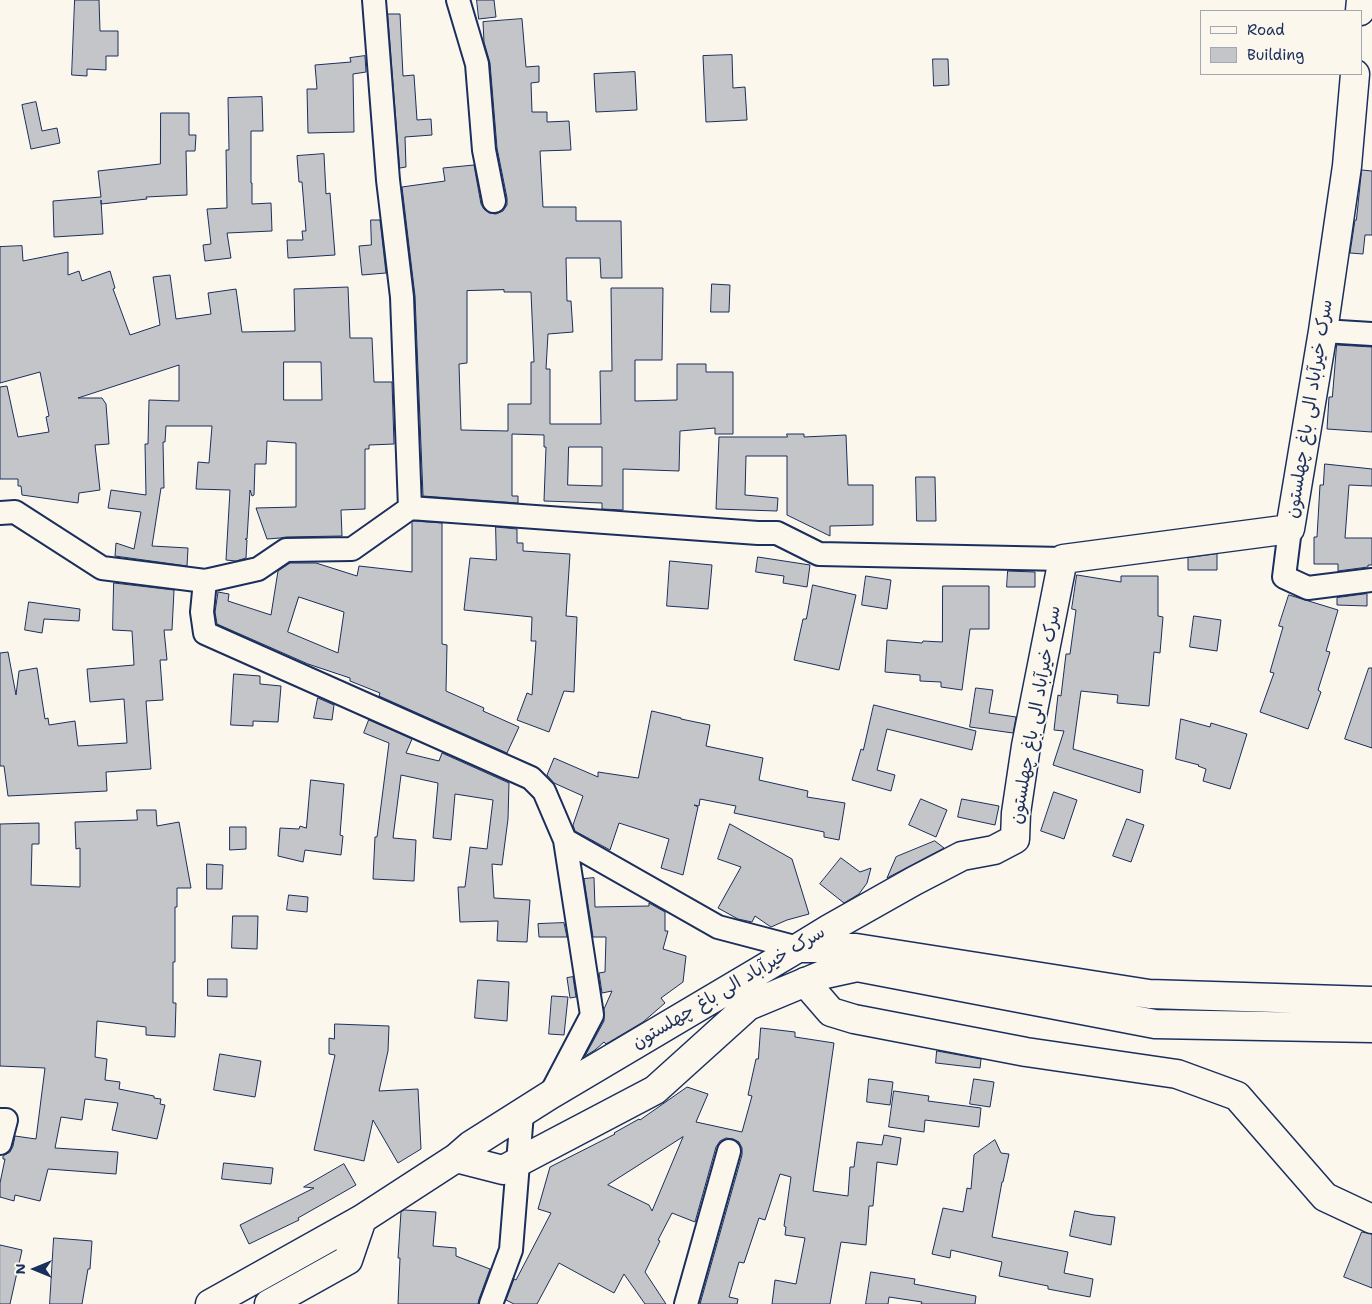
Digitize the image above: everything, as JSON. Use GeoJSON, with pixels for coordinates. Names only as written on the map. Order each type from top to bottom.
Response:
{"type":"FeatureCollection","features":[{"type":"Feature","properties":{"kind":"main road","name":"سرک خیرآباد الی باغ چهلستون"},"geometry":{"type":"LineString","coordinates":[[210,1304],[362,1219],[456,1158],[471,1145],[522,1112],[828,929],[962,856],[994,850],[1015,838],[1016,813],[1026,746],[1063,559],[1290,529],[1323,331],[1347,166],[1355,75]]}},
{"type":"Feature","properties":{"kind":"main road"},"geometry":{"type":"LineString","coordinates":[[798,948],[856,948],[1149,994],[1372,1001]]}},
{"type":"Feature","properties":{"kind":"main road"},"geometry":{"type":"LineString","coordinates":[[456,1158],[503,1170],[655,1090],[748,1006],[825,974],[857,967],[1155,1024],[1372,1028]]}},
{"type":"Feature","properties":{"kind":"main road"},"geometry":{"type":"LineString","coordinates":[[805,982],[831,1012],[854,1019],[1026,1052],[1177,1074],[1237,1096],[1325,1197],[1372,1220]]}},
{"type":"Feature","properties":{"kind":"main road"},"geometry":{"type":"LineString","coordinates":[[269,1304],[348,1260],[362,1219]]}},
{"type":"Feature","properties":{"kind":"street"},"geometry":{"type":"LineString","coordinates":[[374,0],[388,180],[402,297],[410,508]]}},
{"type":"Feature","properties":{"kind":"street"},"geometry":{"type":"LineString","coordinates":[[458,0],[478,64],[484,150],[494,200]]}},
{"type":"Feature","properties":{"kind":"street"},"geometry":{"type":"LineString","coordinates":[[1323,331],[1372,334]]}},
{"type":"Feature","properties":{"kind":"street"},"geometry":{"type":"LineString","coordinates":[[0,513],[15,512],[102,568],[205,580],[258,569],[286,550],[352,549],[410,508],[758,533],[777,532],[819,554],[1063,559]]}},
{"type":"Feature","properties":{"kind":"street"},"geometry":{"type":"LineString","coordinates":[[1290,529],[1284,577],[1308,588],[1372,580]]}},
{"type":"Feature","properties":{"kind":"street"},"geometry":{"type":"LineString","coordinates":[[205,580],[202,612],[205,633],[532,778],[544,791],[565,840],[592,1015],[550,1095]]}},
{"type":"Feature","properties":{"kind":"street"},"geometry":{"type":"LineString","coordinates":[[565,840],[718,927],[798,948]]}},
{"type":"Feature","properties":{"kind":"street"},"geometry":{"type":"LineString","coordinates":[[491,1304],[511,1250],[522,1112]]}},
{"type":"Feature","properties":{"kind":"street"},"geometry":{"type":"LineString","coordinates":[[0,1120],[6,1120],[0,1143]]}},
{"type":"Feature","properties":{"kind":"street"},"geometry":{"type":"LineString","coordinates":[[686,1304],[729,1151]]}},
{"type":"Feature","properties":{"kind":"building"},"geometry":{"type":"Polygon","coordinates":[[[75,0],[99,0],[100,31],[118,31],[118,56],[106,56],[106,70],[87,69],[87,76],[72,75],[75,0]]]}},
{"type":"Feature","properties":{"kind":"building"},"geometry":{"type":"Polygon","coordinates":[[[477,0],[494,0],[496,17],[479,19],[477,0]]]}},
{"type":"Feature","properties":{"kind":"building"},"geometry":{"type":"Polygon","coordinates":[[[388,14],[400,14],[403,76],[414,75],[417,120],[431,119],[432,135],[405,137],[406,167],[400,168],[388,14]]]}},
{"type":"Feature","properties":{"kind":"building"},"geometry":{"type":"Polygon","coordinates":[[[522,19],[526,67],[539,66],[539,82],[531,83],[532,112],[547,112],[547,122],[569,121],[571,150],[540,151],[543,207],[576,207],[576,221],[621,221],[622,278],[601,278],[600,258],[566,258],[567,301],[571,301],[573,332],[548,334],[546,369],[550,369],[550,424],[601,424],[600,371],[612,371],[611,288],[663,288],[662,360],[635,360],[635,401],[677,400],[677,364],[706,364],[706,372],[733,372],[733,434],[715,434],[715,428],[680,431],[679,471],[623,469],[623,510],[602,509],[602,503],[544,501],[546,447],[544,447],[544,435],[512,434],[512,496],[518,496],[518,503],[423,496],[415,296],[402,187],[445,181],[443,168],[474,165],[481,204],[484,209],[489,213],[496,214],[503,211],[507,205],[497,148],[490,63],[484,42],[483,22],[522,19]],[[504,290],[467,291],[467,363],[459,364],[461,430],[508,431],[508,404],[531,404],[531,362],[534,362],[531,292],[504,292],[504,290]],[[569,447],[568,485],[602,486],[602,447],[569,447]]]}},
{"type":"Feature","properties":{"kind":"building"},"geometry":{"type":"Polygon","coordinates":[[[732,55],[733,88],[745,87],[747,120],[706,122],[703,56],[732,55]]]}},
{"type":"Feature","properties":{"kind":"building"},"geometry":{"type":"Polygon","coordinates":[[[365,56],[366,72],[353,74],[354,132],[308,133],[307,89],[317,89],[315,65],[351,62],[350,58],[365,56]]]}},
{"type":"Feature","properties":{"kind":"building"},"geometry":{"type":"Polygon","coordinates":[[[933,59],[948,59],[949,85],[934,86],[933,59]]]}},
{"type":"Feature","properties":{"kind":"building"},"geometry":{"type":"Polygon","coordinates":[[[635,72],[637,110],[596,112],[594,74],[635,72]]]}},
{"type":"Feature","properties":{"kind":"building"},"geometry":{"type":"Polygon","coordinates":[[[262,97],[263,131],[251,131],[252,204],[271,203],[272,231],[227,233],[231,258],[205,261],[203,245],[211,244],[207,209],[227,208],[226,150],[229,150],[228,98],[262,97]]]}},
{"type":"Feature","properties":{"kind":"building"},"geometry":{"type":"Polygon","coordinates":[[[36,102],[42,131],[57,128],[60,143],[31,149],[22,105],[36,102]]]}},
{"type":"Feature","properties":{"kind":"building"},"geometry":{"type":"Polygon","coordinates":[[[161,113],[189,113],[189,135],[196,135],[195,151],[186,151],[187,195],[146,197],[147,199],[101,204],[103,234],[54,237],[53,201],[101,197],[98,171],[160,164],[161,113]]]}},
{"type":"Feature","properties":{"kind":"building"},"geometry":{"type":"Polygon","coordinates":[[[324,154],[326,194],[330,193],[335,255],[288,258],[287,240],[303,240],[302,231],[306,231],[302,182],[299,182],[297,156],[324,154]]]}},
{"type":"Feature","properties":{"kind":"building"},"geometry":{"type":"Polygon","coordinates":[[[1362,170],[1372,171],[1372,235],[1365,235],[1363,254],[1350,253],[1362,170]]]}},
{"type":"Feature","properties":{"kind":"building"},"geometry":{"type":"Polygon","coordinates":[[[371,220],[380,220],[386,273],[362,275],[359,246],[371,245],[371,220]]]}},
{"type":"Feature","properties":{"kind":"building"},"geometry":{"type":"Polygon","coordinates":[[[22,246],[23,261],[68,252],[68,275],[79,271],[82,281],[110,271],[115,288],[113,289],[130,335],[160,325],[153,277],[170,275],[176,319],[211,314],[208,293],[236,289],[242,332],[295,331],[294,289],[348,287],[350,338],[372,338],[374,382],[392,382],[394,444],[369,445],[369,449],[365,449],[365,509],[341,510],[342,536],[267,539],[256,508],[296,507],[296,443],[267,441],[266,464],[255,464],[254,495],[252,496],[250,490],[247,539],[245,539],[247,540],[246,558],[236,561],[226,560],[230,490],[196,489],[198,462],[209,463],[212,426],[166,426],[165,442],[163,442],[164,488],[161,488],[152,546],[188,548],[187,566],[115,556],[116,543],[134,549],[141,512],[108,508],[111,490],[146,495],[145,444],[148,444],[149,400],[179,401],[179,365],[78,398],[102,398],[106,404],[109,444],[95,445],[100,490],[79,493],[78,503],[22,495],[21,486],[18,486],[18,479],[0,479],[0,387],[7,386],[18,437],[49,432],[46,417],[49,416],[40,372],[0,383],[0,247],[22,246]],[[284,362],[284,400],[322,400],[321,362],[284,362]]]}},
{"type":"Feature","properties":{"kind":"building"},"geometry":{"type":"Polygon","coordinates":[[[712,284],[730,285],[729,312],[711,312],[712,284]]]}},
{"type":"Feature","properties":{"kind":"building"},"geometry":{"type":"Polygon","coordinates":[[[1337,345],[1372,347],[1372,432],[1327,429],[1329,397],[1332,397],[1337,345]]]}},
{"type":"Feature","properties":{"kind":"building"},"geometry":{"type":"Polygon","coordinates":[[[787,434],[804,434],[804,437],[846,435],[848,485],[873,485],[873,525],[830,526],[830,536],[787,515],[787,456],[746,456],[745,495],[778,498],[777,511],[716,509],[719,437],[787,437],[787,434]]]}},
{"type":"Feature","properties":{"kind":"building"},"geometry":{"type":"Polygon","coordinates":[[[1325,464],[1372,469],[1372,486],[1349,485],[1345,538],[1372,538],[1372,565],[1368,565],[1368,567],[1338,571],[1338,564],[1314,564],[1314,537],[1317,537],[1320,485],[1323,485],[1325,464]]]}},
{"type":"Feature","properties":{"kind":"building"},"geometry":{"type":"Polygon","coordinates":[[[916,477],[935,477],[936,521],[917,521],[916,477]]]}},
{"type":"Feature","properties":{"kind":"building"},"geometry":{"type":"Polygon","coordinates":[[[414,521],[442,523],[442,644],[447,645],[446,691],[484,708],[483,711],[519,727],[507,753],[379,696],[380,693],[350,681],[350,678],[308,664],[217,624],[215,612],[218,592],[229,594],[228,601],[271,615],[278,571],[290,563],[316,563],[357,576],[359,566],[412,572],[412,523],[414,521]],[[299,597],[288,632],[338,653],[344,612],[299,597]]]}},
{"type":"Feature","properties":{"kind":"building"},"geometry":{"type":"Polygon","coordinates":[[[496,527],[517,529],[517,543],[523,543],[523,551],[570,554],[566,616],[577,617],[574,692],[564,691],[549,732],[517,720],[527,693],[532,695],[536,641],[531,641],[532,617],[464,610],[470,558],[496,560],[496,527]]]}},
{"type":"Feature","properties":{"kind":"building"},"geometry":{"type":"Polygon","coordinates":[[[1217,554],[1217,570],[1188,570],[1188,558],[1217,554]]]}},
{"type":"Feature","properties":{"kind":"building"},"geometry":{"type":"Polygon","coordinates":[[[758,557],[810,565],[807,587],[783,583],[784,576],[756,572],[758,557]]]}},
{"type":"Feature","properties":{"kind":"building"},"geometry":{"type":"Polygon","coordinates":[[[670,561],[712,565],[708,609],[667,606],[670,561]]]}},
{"type":"Feature","properties":{"kind":"building"},"geometry":{"type":"Polygon","coordinates":[[[1008,571],[1035,572],[1035,587],[1007,587],[1008,571]]]}},
{"type":"Feature","properties":{"kind":"building"},"geometry":{"type":"Polygon","coordinates":[[[1077,575],[1121,582],[1121,576],[1158,576],[1158,616],[1163,617],[1160,653],[1154,652],[1149,706],[1117,703],[1118,695],[1081,691],[1073,749],[1143,770],[1140,793],[1053,765],[1064,731],[1054,730],[1058,695],[1061,696],[1066,654],[1070,654],[1076,610],[1072,609],[1077,575]]]}},
{"type":"Feature","properties":{"kind":"building"},"geometry":{"type":"Polygon","coordinates":[[[866,576],[891,580],[887,609],[862,605],[866,576]]]}},
{"type":"Feature","properties":{"kind":"building"},"geometry":{"type":"Polygon","coordinates":[[[114,583],[174,590],[172,630],[164,630],[167,660],[160,660],[163,700],[146,701],[151,769],[106,772],[107,791],[8,796],[4,766],[0,766],[0,653],[8,652],[16,695],[19,671],[37,668],[45,719],[48,718],[49,725],[75,721],[78,746],[127,743],[124,699],[90,702],[87,669],[134,665],[132,631],[113,630],[114,583]]]}},
{"type":"Feature","properties":{"kind":"building"},"geometry":{"type":"Polygon","coordinates":[[[813,585],[856,595],[839,670],[794,660],[803,619],[806,619],[813,585]]]}},
{"type":"Feature","properties":{"kind":"building"},"geometry":{"type":"Polygon","coordinates":[[[943,586],[989,586],[989,629],[970,629],[962,690],[941,687],[941,682],[920,681],[920,675],[885,672],[887,640],[922,643],[923,641],[942,642],[943,586]]]}},
{"type":"Feature","properties":{"kind":"building"},"geometry":{"type":"Polygon","coordinates":[[[1367,594],[1367,606],[1337,605],[1337,598],[1367,594]]]}},
{"type":"Feature","properties":{"kind":"building"},"geometry":{"type":"Polygon","coordinates":[[[1289,595],[1338,610],[1326,651],[1330,652],[1318,690],[1321,692],[1308,729],[1260,712],[1274,673],[1270,672],[1283,627],[1279,626],[1289,595]]]}},
{"type":"Feature","properties":{"kind":"building"},"geometry":{"type":"Polygon","coordinates":[[[29,602],[80,609],[79,621],[44,619],[42,633],[25,630],[29,602]]]}},
{"type":"Feature","properties":{"kind":"building"},"geometry":{"type":"Polygon","coordinates":[[[1194,616],[1221,620],[1217,651],[1190,647],[1194,616]]]}},
{"type":"Feature","properties":{"kind":"building"},"geometry":{"type":"Polygon","coordinates":[[[1369,668],[1372,668],[1372,748],[1345,739],[1369,668]]]}},
{"type":"Feature","properties":{"kind":"building"},"geometry":{"type":"Polygon","coordinates":[[[234,674],[260,676],[260,684],[281,686],[278,722],[253,721],[253,726],[231,725],[234,674]]]}},
{"type":"Feature","properties":{"kind":"building"},"geometry":{"type":"Polygon","coordinates":[[[976,688],[993,690],[989,713],[1016,717],[1013,733],[970,727],[976,688]]]}},
{"type":"Feature","properties":{"kind":"building"},"geometry":{"type":"Polygon","coordinates":[[[318,698],[334,705],[332,720],[314,718],[318,698]]]}},
{"type":"Feature","properties":{"kind":"building"},"geometry":{"type":"Polygon","coordinates":[[[874,705],[976,731],[972,750],[887,729],[877,770],[895,775],[891,791],[852,780],[861,749],[863,750],[874,705]]]}},
{"type":"Feature","properties":{"kind":"building"},"geometry":{"type":"Polygon","coordinates":[[[652,711],[710,725],[706,746],[763,758],[759,780],[808,791],[807,797],[845,803],[839,840],[824,837],[824,832],[734,813],[736,806],[700,799],[699,806],[694,805],[698,807],[683,875],[661,868],[669,839],[619,823],[610,850],[575,831],[573,825],[583,796],[554,783],[547,775],[554,758],[598,777],[598,772],[638,778],[652,711]]]}},
{"type":"Feature","properties":{"kind":"building"},"geometry":{"type":"Polygon","coordinates":[[[1181,719],[1210,727],[1211,723],[1247,734],[1230,789],[1203,781],[1206,769],[1199,765],[1176,759],[1181,719]]]}},
{"type":"Feature","properties":{"kind":"building"},"geometry":{"type":"Polygon","coordinates":[[[369,720],[412,739],[406,753],[439,761],[442,753],[509,783],[508,819],[502,865],[492,864],[494,898],[530,900],[527,942],[497,941],[498,921],[460,922],[458,887],[465,887],[470,847],[487,849],[493,800],[455,794],[451,840],[433,838],[438,783],[401,775],[393,838],[416,840],[414,881],[373,879],[375,837],[377,837],[389,743],[364,733],[369,720]]]}},
{"type":"Feature","properties":{"kind":"building"},"geometry":{"type":"Polygon","coordinates":[[[311,780],[344,784],[340,835],[343,836],[341,855],[305,850],[303,862],[278,856],[280,828],[299,829],[300,826],[306,828],[311,780]]]}},
{"type":"Feature","properties":{"kind":"building"},"geometry":{"type":"Polygon","coordinates":[[[1054,792],[1077,800],[1064,839],[1041,831],[1054,792]]]}},
{"type":"Feature","properties":{"kind":"building"},"geometry":{"type":"Polygon","coordinates":[[[921,799],[947,810],[936,837],[909,825],[921,799]]]}},
{"type":"Feature","properties":{"kind":"building"},"geometry":{"type":"Polygon","coordinates":[[[962,799],[999,806],[995,825],[958,817],[962,799]]]}},
{"type":"Feature","properties":{"kind":"building"},"geometry":{"type":"Polygon","coordinates":[[[137,810],[156,810],[157,826],[179,822],[191,888],[177,888],[175,962],[173,962],[173,1003],[176,1003],[175,1037],[146,1035],[146,1027],[97,1021],[95,1057],[107,1059],[105,1080],[120,1082],[119,1089],[161,1099],[160,1104],[165,1105],[157,1139],[112,1130],[118,1103],[85,1099],[82,1120],[61,1117],[55,1148],[118,1152],[116,1174],[48,1169],[40,1201],[15,1195],[14,1201],[0,1197],[0,1183],[5,1159],[3,1159],[3,1156],[10,1152],[15,1136],[36,1139],[45,1068],[0,1066],[0,824],[39,823],[39,844],[32,844],[31,885],[80,887],[80,848],[76,849],[75,822],[137,820],[137,810]]]}},
{"type":"Feature","properties":{"kind":"building"},"geometry":{"type":"Polygon","coordinates":[[[1127,819],[1144,825],[1131,862],[1113,856],[1127,819]]]}},
{"type":"Feature","properties":{"kind":"building"},"geometry":{"type":"Polygon","coordinates":[[[730,824],[792,859],[809,914],[771,927],[755,916],[752,922],[738,919],[718,908],[741,867],[718,859],[730,824]]]}},
{"type":"Feature","properties":{"kind":"building"},"geometry":{"type":"Polygon","coordinates":[[[230,827],[246,827],[246,849],[230,850],[230,827]]]}},
{"type":"Feature","properties":{"kind":"building"},"geometry":{"type":"Polygon","coordinates":[[[935,841],[944,848],[887,878],[896,857],[935,841]]]}},
{"type":"Feature","properties":{"kind":"building"},"geometry":{"type":"Polygon","coordinates":[[[841,858],[860,872],[871,868],[867,883],[859,894],[844,903],[820,884],[841,858]]]}},
{"type":"Feature","properties":{"kind":"building"},"geometry":{"type":"Polygon","coordinates":[[[207,864],[223,865],[222,889],[207,889],[207,864]]]}},
{"type":"Feature","properties":{"kind":"building"},"geometry":{"type":"Polygon","coordinates":[[[594,878],[595,907],[649,906],[649,903],[665,912],[665,931],[668,931],[663,949],[686,956],[683,982],[661,998],[665,1003],[643,1022],[606,1044],[604,1042],[585,1056],[604,1021],[604,1009],[612,991],[602,993],[599,973],[605,972],[606,937],[593,937],[584,879],[594,878]]]}},
{"type":"Feature","properties":{"kind":"building"},"geometry":{"type":"Polygon","coordinates":[[[289,895],[308,897],[307,912],[287,910],[289,895]]]}},
{"type":"Feature","properties":{"kind":"building"},"geometry":{"type":"Polygon","coordinates":[[[233,916],[258,916],[257,949],[232,948],[233,916]]]}},
{"type":"Feature","properties":{"kind":"building"},"geometry":{"type":"Polygon","coordinates":[[[564,923],[567,937],[539,937],[538,924],[564,923]]]}},
{"type":"Feature","properties":{"kind":"building"},"geometry":{"type":"Polygon","coordinates":[[[573,977],[576,997],[570,998],[567,978],[573,977]]]}},
{"type":"Feature","properties":{"kind":"building"},"geometry":{"type":"Polygon","coordinates":[[[208,979],[227,979],[227,997],[208,996],[208,979]]]}},
{"type":"Feature","properties":{"kind":"building"},"geometry":{"type":"Polygon","coordinates":[[[478,980],[509,982],[507,1021],[475,1018],[478,980]]]}},
{"type":"Feature","properties":{"kind":"building"},"geometry":{"type":"Polygon","coordinates":[[[552,996],[568,997],[564,1035],[549,1034],[552,996]]]}},
{"type":"Feature","properties":{"kind":"building"},"geometry":{"type":"Polygon","coordinates":[[[335,1024],[389,1026],[388,1051],[379,1091],[418,1089],[421,1149],[398,1163],[373,1120],[364,1161],[314,1150],[335,1055],[329,1054],[329,1038],[334,1039],[335,1024]]]}},
{"type":"Feature","properties":{"kind":"building"},"geometry":{"type":"Polygon","coordinates":[[[761,1028],[795,1032],[795,1037],[834,1043],[813,1191],[848,1196],[850,1167],[854,1167],[857,1142],[882,1145],[884,1135],[901,1138],[897,1165],[877,1162],[873,1206],[869,1206],[866,1245],[841,1242],[830,1304],[772,1304],[775,1280],[796,1284],[805,1238],[785,1235],[786,1227],[784,1226],[791,1177],[780,1174],[765,1220],[759,1218],[744,1263],[739,1262],[729,1297],[738,1299],[737,1304],[700,1304],[742,1155],[742,1148],[739,1142],[726,1138],[720,1141],[716,1147],[695,1222],[672,1213],[645,1272],[666,1304],[645,1304],[624,1274],[614,1293],[559,1263],[537,1304],[514,1304],[506,1300],[514,1279],[516,1280],[551,1213],[538,1209],[550,1167],[640,1120],[687,1087],[708,1094],[696,1122],[742,1132],[752,1096],[748,1095],[756,1059],[758,1059],[761,1028]],[[683,1137],[608,1185],[649,1205],[652,1211],[683,1137]]]}},
{"type":"Feature","properties":{"kind":"building"},"geometry":{"type":"Polygon","coordinates":[[[937,1051],[981,1059],[980,1068],[936,1063],[937,1051]]]}},
{"type":"Feature","properties":{"kind":"building"},"geometry":{"type":"Polygon","coordinates":[[[220,1054],[261,1061],[255,1097],[214,1090],[220,1054]]]}},
{"type":"Feature","properties":{"kind":"building"},"geometry":{"type":"Polygon","coordinates":[[[869,1079],[893,1082],[890,1105],[867,1102],[869,1079]]]}},
{"type":"Feature","properties":{"kind":"building"},"geometry":{"type":"Polygon","coordinates":[[[974,1079],[994,1082],[990,1107],[970,1104],[974,1079]]]}},
{"type":"Feature","properties":{"kind":"building"},"geometry":{"type":"Polygon","coordinates":[[[894,1091],[929,1096],[928,1101],[981,1108],[979,1127],[925,1120],[924,1132],[889,1127],[894,1091]]]}},
{"type":"Feature","properties":{"kind":"building"},"geometry":{"type":"Polygon","coordinates":[[[995,1140],[1001,1153],[1009,1154],[992,1237],[1068,1252],[1064,1273],[1093,1279],[1090,1297],[1048,1289],[1048,1286],[999,1276],[1002,1262],[951,1250],[950,1258],[932,1254],[943,1208],[963,1212],[967,1188],[971,1189],[974,1155],[995,1140]]]}},
{"type":"Feature","properties":{"kind":"building"},"geometry":{"type":"Polygon","coordinates":[[[224,1163],[273,1168],[271,1184],[222,1179],[224,1163]]]}},
{"type":"Feature","properties":{"kind":"building"},"geometry":{"type":"Polygon","coordinates":[[[344,1164],[356,1185],[298,1218],[299,1220],[249,1244],[240,1225],[314,1188],[304,1187],[344,1164]]]}},
{"type":"Feature","properties":{"kind":"building"},"geometry":{"type":"Polygon","coordinates":[[[405,1210],[436,1212],[433,1246],[456,1248],[456,1256],[490,1269],[478,1304],[398,1304],[401,1212],[405,1210]]]}},
{"type":"Feature","properties":{"kind":"building"},"geometry":{"type":"Polygon","coordinates":[[[1075,1211],[1115,1217],[1111,1245],[1070,1236],[1075,1211]]]}},
{"type":"Feature","properties":{"kind":"building"},"geometry":{"type":"Polygon","coordinates":[[[1362,1232],[1372,1234],[1372,1288],[1344,1277],[1362,1232]]]}},
{"type":"Feature","properties":{"kind":"building"},"geometry":{"type":"Polygon","coordinates":[[[54,1238],[92,1241],[90,1269],[88,1269],[82,1304],[50,1304],[54,1238]]]}},
{"type":"Feature","properties":{"kind":"building"},"geometry":{"type":"Polygon","coordinates":[[[0,1245],[22,1250],[10,1304],[0,1304],[0,1245]]]}},
{"type":"Feature","properties":{"kind":"building"},"geometry":{"type":"Polygon","coordinates":[[[871,1272],[915,1279],[914,1284],[976,1296],[975,1304],[921,1304],[922,1302],[889,1297],[888,1304],[866,1304],[871,1272]]]}}]}
